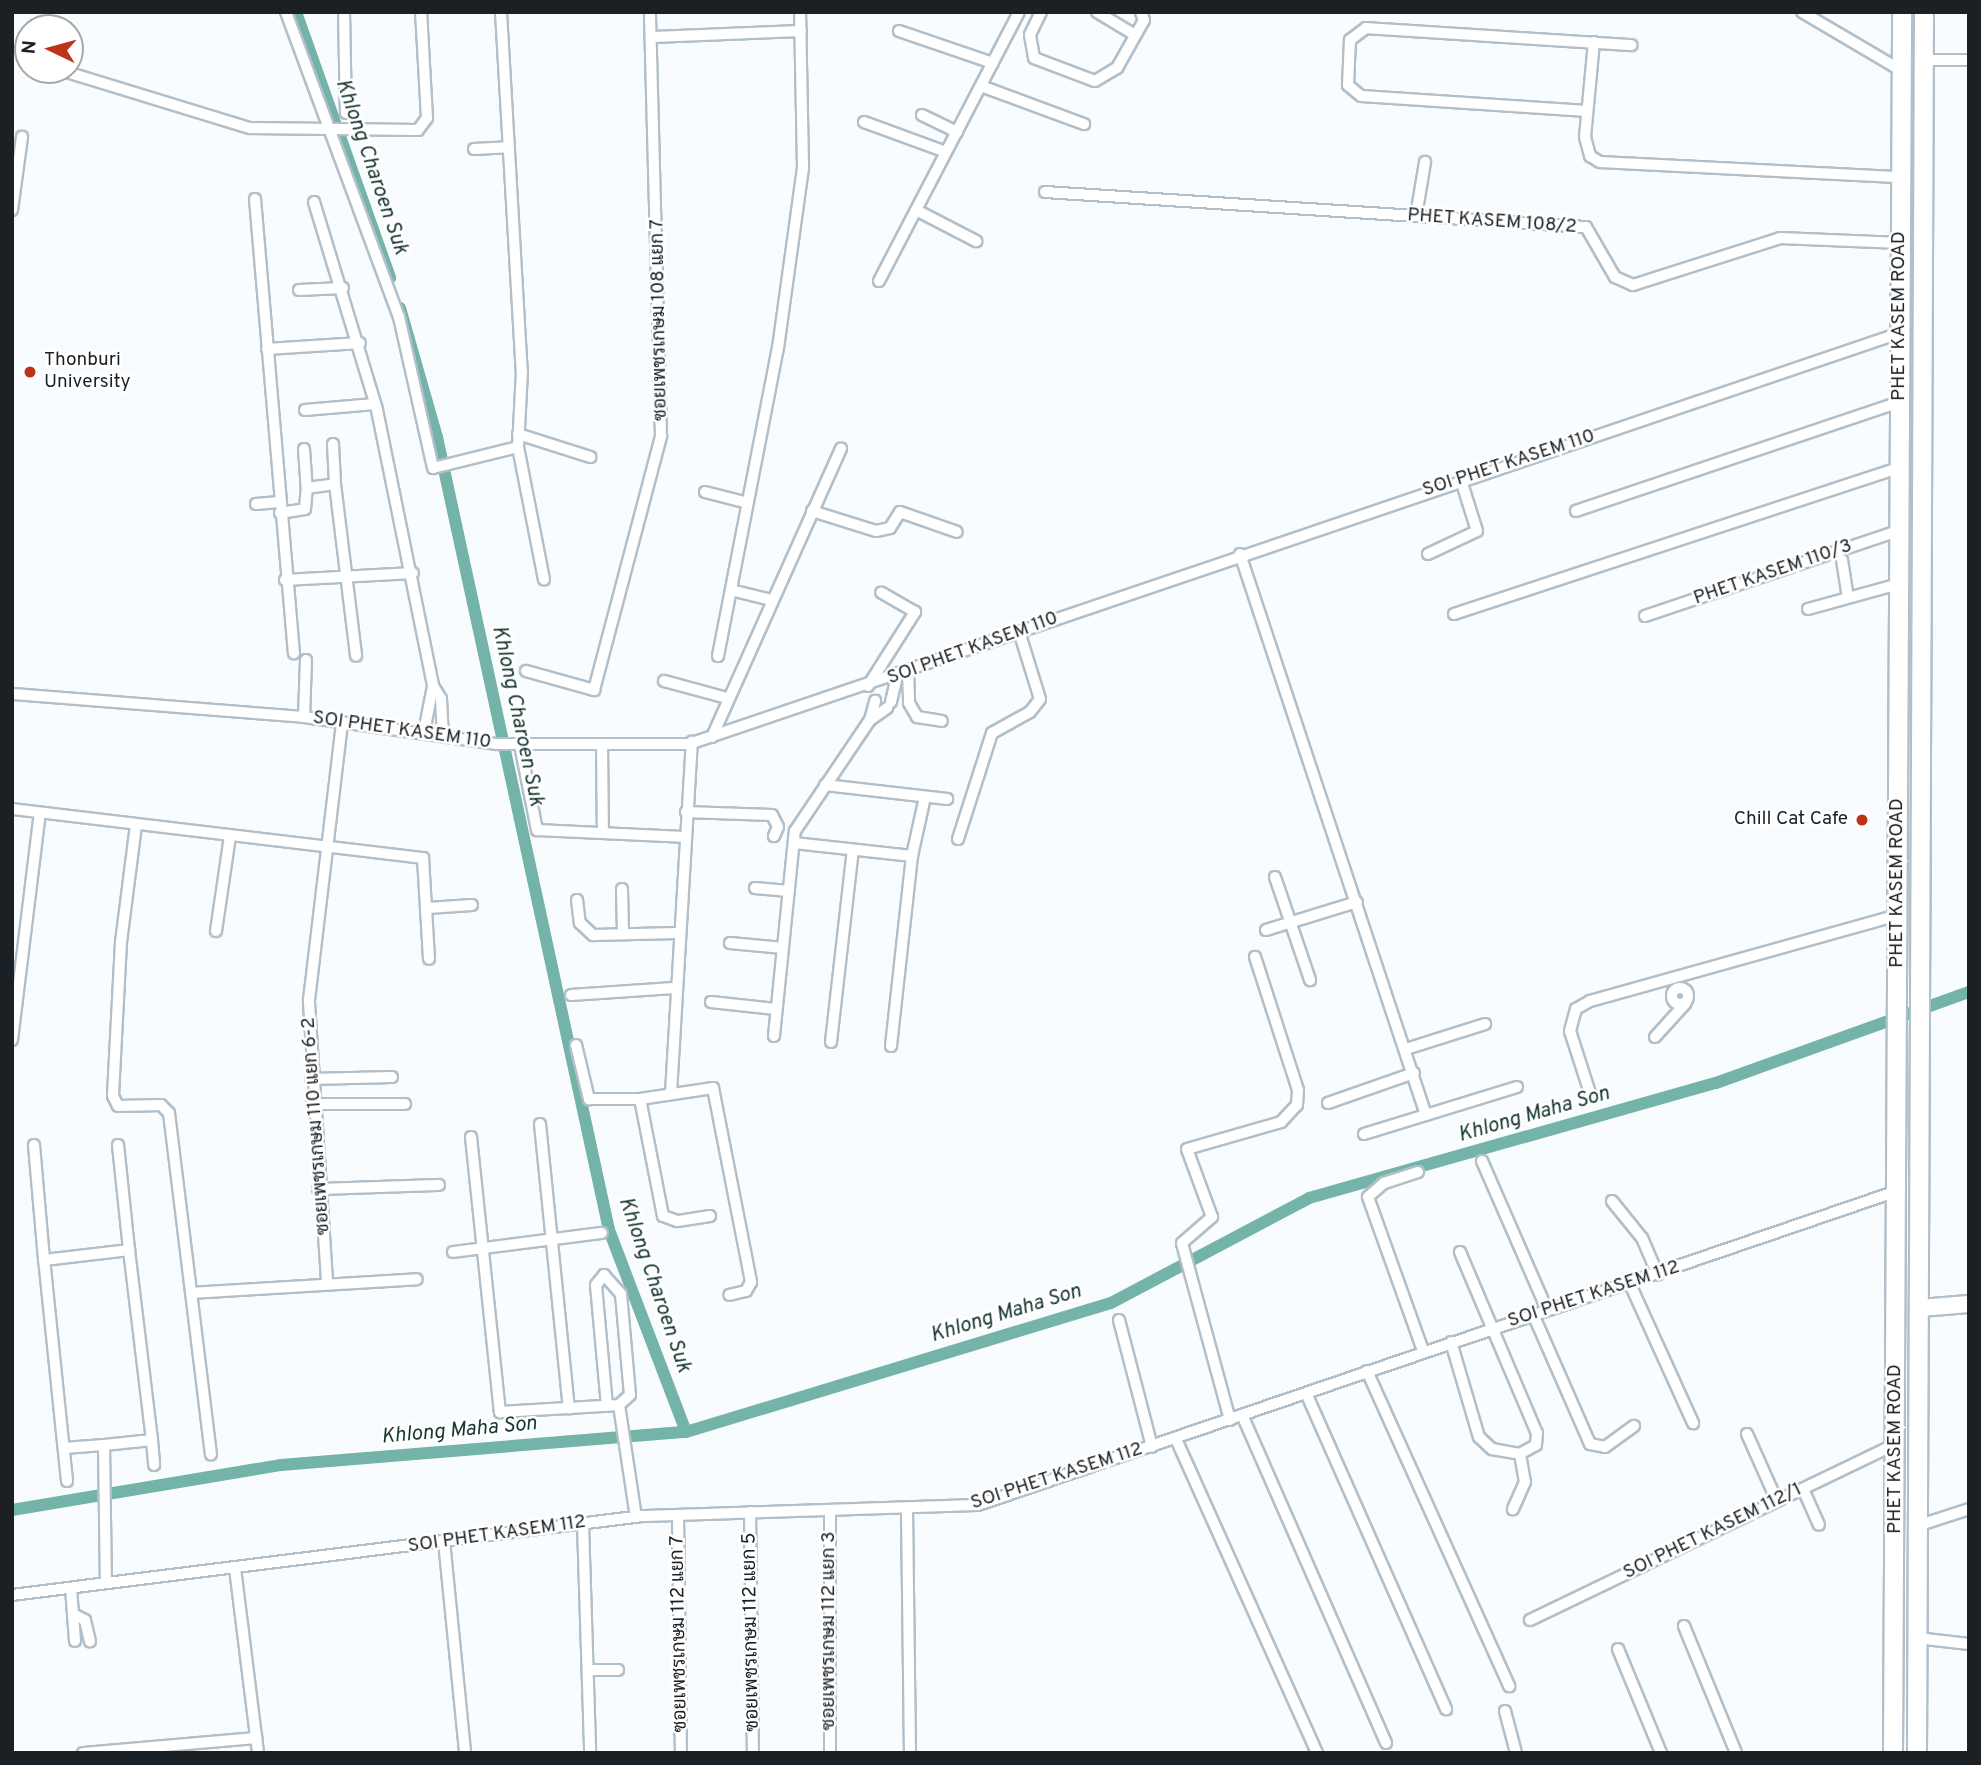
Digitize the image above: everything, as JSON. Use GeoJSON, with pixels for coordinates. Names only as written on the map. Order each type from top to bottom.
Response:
{"type":"FeatureCollection","features":[{"type":"Feature","properties":{"kind":"main road","name":"PHET KASEM ROAD"},"geometry":{"type":"LineString","coordinates":[[1893,1753],[1898,1308],[1902,12]]}},
{"type":"Feature","properties":{"kind":"main road","name":"PHET KASEM ROAD"},"geometry":{"type":"LineString","coordinates":[[1917,1753],[1923,1011],[1924,12]]}},
{"type":"Feature","properties":{"kind":"main road"},"geometry":{"type":"LineString","coordinates":[[1900,530],[1923,528]]}},
{"type":"Feature","properties":{"kind":"main road"},"geometry":{"type":"LineString","coordinates":[[1898,1308],[1969,1304]]}},
{"type":"Feature","properties":{"kind":"street"},"geometry":{"type":"LineString","coordinates":[[286,12],[334,131],[399,317],[435,468],[518,447]]}},
{"type":"Feature","properties":{"kind":"street"},"geometry":{"type":"LineString","coordinates":[[344,12],[346,113]]}},
{"type":"Feature","properties":{"kind":"street"},"geometry":{"type":"LineString","coordinates":[[84,78],[239,126],[355,132],[426,124],[421,12]]}},
{"type":"Feature","properties":{"kind":"street"},"geometry":{"type":"LineString","coordinates":[[500,12],[522,370],[518,447],[544,579]]}},
{"type":"Feature","properties":{"kind":"street"},"geometry":{"type":"LineString","coordinates":[[650,12],[652,37],[801,31]]}},
{"type":"Feature","properties":{"kind":"street"},"geometry":{"type":"LineString","coordinates":[[718,656],[748,503],[803,167],[800,12]]}},
{"type":"Feature","properties":{"kind":"street"},"geometry":{"type":"LineString","coordinates":[[879,281],[1018,14],[1005,12]]}},
{"type":"Feature","properties":{"kind":"street"},"geometry":{"type":"LineString","coordinates":[[1041,12],[1030,34],[1031,53],[1084,80],[1117,68],[1136,35],[1141,12]]}},
{"type":"Feature","properties":{"kind":"street"},"geometry":{"type":"LineString","coordinates":[[1097,12],[1136,35]]}},
{"type":"Feature","properties":{"kind":"street"},"geometry":{"type":"LineString","coordinates":[[1802,12],[1902,71]]}},
{"type":"Feature","properties":{"kind":"street"},"geometry":{"type":"LineString","coordinates":[[1587,111],[1361,96],[1348,85],[1349,47],[1355,32],[1366,28],[1631,45]]}},
{"type":"Feature","properties":{"kind":"street"},"geometry":{"type":"LineString","coordinates":[[899,30],[992,63]]}},
{"type":"Feature","properties":{"kind":"street","name":"ซอยเพชรเกษม 108 แยก 7"},"geometry":{"type":"LineString","coordinates":[[526,671],[594,690],[661,436],[652,37]]}},
{"type":"Feature","properties":{"kind":"street"},"geometry":{"type":"LineString","coordinates":[[1594,42],[1586,148],[1611,165],[1901,177]]}},
{"type":"Feature","properties":{"kind":"street"},"geometry":{"type":"LineString","coordinates":[[1923,60],[1969,60]]}},
{"type":"Feature","properties":{"kind":"street"},"geometry":{"type":"LineString","coordinates":[[981,86],[1084,124]]}},
{"type":"Feature","properties":{"kind":"street"},"geometry":{"type":"LineString","coordinates":[[922,116],[957,132]]}},
{"type":"Feature","properties":{"kind":"street"},"geometry":{"type":"LineString","coordinates":[[864,122],[946,152]]}},
{"type":"Feature","properties":{"kind":"street"},"geometry":{"type":"LineString","coordinates":[[12,211],[22,136]]}},
{"type":"Feature","properties":{"kind":"street"},"geometry":{"type":"LineString","coordinates":[[474,149],[508,147]]}},
{"type":"Feature","properties":{"kind":"street"},"geometry":{"type":"LineString","coordinates":[[1416,216],[1425,162]]}},
{"type":"Feature","properties":{"kind":"street","name":"PHET KASEM 108/2"},"geometry":{"type":"LineString","coordinates":[[1045,192],[1586,227],[1615,277],[1633,285],[1780,238],[1901,243]]}},
{"type":"Feature","properties":{"kind":"street"},"geometry":{"type":"LineString","coordinates":[[255,199],[285,580],[294,653]]}},
{"type":"Feature","properties":{"kind":"street"},"geometry":{"type":"LineString","coordinates":[[314,202],[360,343],[413,573],[433,686],[424,732]]}},
{"type":"Feature","properties":{"kind":"street"},"geometry":{"type":"LineString","coordinates":[[916,211],[976,241]]}},
{"type":"Feature","properties":{"kind":"street"},"geometry":{"type":"LineString","coordinates":[[299,290],[343,288]]}},
{"type":"Feature","properties":{"kind":"street","name":"SOI PHET KASEM 110"},"geometry":{"type":"LineString","coordinates":[[12,694],[304,717],[497,744],[692,742],[868,686],[1240,554],[1900,333]]}},
{"type":"Feature","properties":{"kind":"street"},"geometry":{"type":"LineString","coordinates":[[267,349],[360,343]]}},
{"type":"Feature","properties":{"kind":"street"},"geometry":{"type":"LineString","coordinates":[[1576,512],[1900,402]]}},
{"type":"Feature","properties":{"kind":"street"},"geometry":{"type":"LineString","coordinates":[[305,410],[375,404]]}},
{"type":"Feature","properties":{"kind":"street"},"geometry":{"type":"LineString","coordinates":[[518,434],[590,457]]}},
{"type":"Feature","properties":{"kind":"street"},"geometry":{"type":"LineString","coordinates":[[333,444],[335,484],[356,656]]}},
{"type":"Feature","properties":{"kind":"street"},"geometry":{"type":"LineString","coordinates":[[712,737],[727,698],[841,448]]}},
{"type":"Feature","properties":{"kind":"street"},"geometry":{"type":"LineString","coordinates":[[256,504],[304,509],[307,488],[304,449]]}},
{"type":"Feature","properties":{"kind":"street"},"geometry":{"type":"LineString","coordinates":[[1454,614],[1900,467]]}},
{"type":"Feature","properties":{"kind":"street"},"geometry":{"type":"LineString","coordinates":[[1428,554],[1477,531],[1461,480]]}},
{"type":"Feature","properties":{"kind":"street"},"geometry":{"type":"LineString","coordinates":[[307,488],[335,484]]}},
{"type":"Feature","properties":{"kind":"street"},"geometry":{"type":"LineString","coordinates":[[705,492],[748,503]]}},
{"type":"Feature","properties":{"kind":"street"},"geometry":{"type":"LineString","coordinates":[[812,511],[885,533],[905,513],[957,532]]}},
{"type":"Feature","properties":{"kind":"street","name":"PHET KASEM 110/3"},"geometry":{"type":"LineString","coordinates":[[1646,615],[1900,530]]}},
{"type":"Feature","properties":{"kind":"street"},"geometry":{"type":"LineString","coordinates":[[1240,554],[1426,1115]]}},
{"type":"Feature","properties":{"kind":"street"},"geometry":{"type":"LineString","coordinates":[[1842,559],[1848,598]]}},
{"type":"Feature","properties":{"kind":"street"},"geometry":{"type":"LineString","coordinates":[[285,580],[346,579],[413,573]]}},
{"type":"Feature","properties":{"kind":"street"},"geometry":{"type":"LineString","coordinates":[[1808,609],[1899,584]]}},
{"type":"Feature","properties":{"kind":"street"},"geometry":{"type":"LineString","coordinates":[[731,590],[771,600]]}},
{"type":"Feature","properties":{"kind":"street"},"geometry":{"type":"LineString","coordinates":[[868,686],[915,612],[881,592]]}},
{"type":"Feature","properties":{"kind":"street"},"geometry":{"type":"LineString","coordinates":[[958,839],[992,733],[1030,712],[1040,699],[1020,632]]}},
{"type":"Feature","properties":{"kind":"street"},"geometry":{"type":"LineString","coordinates":[[304,717],[306,660]]}},
{"type":"Feature","properties":{"kind":"street"},"geometry":{"type":"LineString","coordinates":[[870,720],[877,698],[898,675]]}},
{"type":"Feature","properties":{"kind":"street"},"geometry":{"type":"LineString","coordinates":[[774,1036],[793,843],[799,822],[870,720],[889,705],[898,675]]}},
{"type":"Feature","properties":{"kind":"street"},"geometry":{"type":"LineString","coordinates":[[898,675],[916,717],[942,721]]}},
{"type":"Feature","properties":{"kind":"street"},"geometry":{"type":"LineString","coordinates":[[664,681],[727,698]]}},
{"type":"Feature","properties":{"kind":"street"},"geometry":{"type":"LineString","coordinates":[[433,686],[441,699],[443,735]]}},
{"type":"Feature","properties":{"kind":"street","name":"ซอยเพชรเกษม 110 แยก 6-2"},"geometry":{"type":"LineString","coordinates":[[327,1281],[312,1104],[311,954],[342,722]]}},
{"type":"Feature","properties":{"kind":"street"},"geometry":{"type":"LineString","coordinates":[[671,1093],[683,837],[692,742]]}},
{"type":"Feature","properties":{"kind":"street"},"geometry":{"type":"LineString","coordinates":[[602,744],[603,833]]}},
{"type":"Feature","properties":{"kind":"street"},"geometry":{"type":"LineString","coordinates":[[517,745],[537,830],[683,837]]}},
{"type":"Feature","properties":{"kind":"street"},"geometry":{"type":"LineString","coordinates":[[825,785],[947,799]]}},
{"type":"Feature","properties":{"kind":"street"},"geometry":{"type":"LineString","coordinates":[[891,1046],[912,856],[925,797]]}},
{"type":"Feature","properties":{"kind":"street"},"geometry":{"type":"LineString","coordinates":[[12,809],[423,858],[429,959]]}},
{"type":"Feature","properties":{"kind":"street"},"geometry":{"type":"LineString","coordinates":[[686,812],[772,815],[778,827],[774,836]]}},
{"type":"Feature","properties":{"kind":"street"},"geometry":{"type":"LineString","coordinates":[[12,1040],[40,813]]}},
{"type":"Feature","properties":{"kind":"street"},"geometry":{"type":"LineString","coordinates":[[136,825],[113,1096],[118,1105],[161,1105],[169,1114],[211,1454]]}},
{"type":"Feature","properties":{"kind":"street"},"geometry":{"type":"LineString","coordinates":[[216,931],[230,836]]}},
{"type":"Feature","properties":{"kind":"street"},"geometry":{"type":"LineString","coordinates":[[793,843],[912,856]]}},
{"type":"Feature","properties":{"kind":"street"},"geometry":{"type":"LineString","coordinates":[[831,1042],[853,850]]}},
{"type":"Feature","properties":{"kind":"street"},"geometry":{"type":"LineString","coordinates":[[1275,877],[1310,979]]}},
{"type":"Feature","properties":{"kind":"street"},"geometry":{"type":"LineString","coordinates":[[755,888],[789,891]]}},
{"type":"Feature","properties":{"kind":"street"},"geometry":{"type":"LineString","coordinates":[[622,889],[623,934]]}},
{"type":"Feature","properties":{"kind":"street"},"geometry":{"type":"LineString","coordinates":[[577,900],[585,931],[623,934],[678,933]]}},
{"type":"Feature","properties":{"kind":"street"},"geometry":{"type":"LineString","coordinates":[[1266,930],[1357,902]]}},
{"type":"Feature","properties":{"kind":"street"},"geometry":{"type":"LineString","coordinates":[[428,908],[472,905]]}},
{"type":"Feature","properties":{"kind":"street"},"geometry":{"type":"LineString","coordinates":[[1590,1093],[1570,1031],[1576,1009],[1682,972],[1898,915]]}},
{"type":"Feature","properties":{"kind":"street"},"geometry":{"type":"LineString","coordinates":[[730,943],[783,948]]}},
{"type":"Feature","properties":{"kind":"street"},"geometry":{"type":"LineString","coordinates":[[1230,1420],[1185,1254],[1186,1237],[1212,1217],[1186,1149],[1281,1122],[1297,1105],[1255,957]]}},
{"type":"Feature","properties":{"kind":"street"},"geometry":{"type":"LineString","coordinates":[[1655,1037],[1685,1004],[1672,997],[1685,989],[1682,972]]}},
{"type":"Feature","properties":{"kind":"street"},"geometry":{"type":"LineString","coordinates":[[571,995],[674,988]]}},
{"type":"Feature","properties":{"kind":"street"},"geometry":{"type":"LineString","coordinates":[[711,1002],[776,1009]]}},
{"type":"Feature","properties":{"kind":"street"},"geometry":{"type":"LineString","coordinates":[[1406,1049],[1485,1024]]}},
{"type":"Feature","properties":{"kind":"street"},"geometry":{"type":"LineString","coordinates":[[576,1045],[589,1099],[640,1099],[713,1088],[751,1282],[746,1291],[729,1295]]}},
{"type":"Feature","properties":{"kind":"street"},"geometry":{"type":"LineString","coordinates":[[1328,1103],[1414,1073]]}},
{"type":"Feature","properties":{"kind":"street"},"geometry":{"type":"LineString","coordinates":[[311,1079],[392,1077]]}},
{"type":"Feature","properties":{"kind":"street"},"geometry":{"type":"LineString","coordinates":[[1364,1134],[1517,1087]]}},
{"type":"Feature","properties":{"kind":"street"},"geometry":{"type":"LineString","coordinates":[[640,1099],[663,1216],[710,1216]]}},
{"type":"Feature","properties":{"kind":"street"},"geometry":{"type":"LineString","coordinates":[[312,1104],[405,1104]]}},
{"type":"Feature","properties":{"kind":"street"},"geometry":{"type":"LineString","coordinates":[[540,1124],[569,1409]]}},
{"type":"Feature","properties":{"kind":"street"},"geometry":{"type":"LineString","coordinates":[[471,1137],[500,1412],[615,1408],[630,1395],[621,1294],[604,1275],[596,1285],[615,1408],[629,1464],[636,1517]]}},
{"type":"Feature","properties":{"kind":"street"},"geometry":{"type":"LineString","coordinates":[[34,1145],[67,1481]]}},
{"type":"Feature","properties":{"kind":"street"},"geometry":{"type":"LineString","coordinates":[[118,1145],[154,1465]]}},
{"type":"Feature","properties":{"kind":"street"},"geometry":{"type":"LineString","coordinates":[[1482,1161],[1547,1310]]}},
{"type":"Feature","properties":{"kind":"street"},"geometry":{"type":"LineString","coordinates":[[1418,1172],[1372,1190],[1369,1209],[1423,1351]]}},
{"type":"Feature","properties":{"kind":"street"},"geometry":{"type":"LineString","coordinates":[[318,1189],[439,1185]]}},
{"type":"Feature","properties":{"kind":"street","name":"SOI PHET KASEM 112"},"geometry":{"type":"LineString","coordinates":[[12,1595],[636,1517],[978,1505],[1243,1416],[1423,1351],[1658,1275],[1897,1192]]}},
{"type":"Feature","properties":{"kind":"street"},"geometry":{"type":"LineString","coordinates":[[1612,1201],[1642,1238],[1658,1275]]}},
{"type":"Feature","properties":{"kind":"street"},"geometry":{"type":"LineString","coordinates":[[453,1252],[602,1233]]}},
{"type":"Feature","properties":{"kind":"street"},"geometry":{"type":"LineString","coordinates":[[44,1260],[129,1250]]}},
{"type":"Feature","properties":{"kind":"street"},"geometry":{"type":"LineString","coordinates":[[1451,1342],[1479,1437],[1492,1449],[1520,1454],[1536,1445],[1537,1433],[1460,1252]]}},
{"type":"Feature","properties":{"kind":"street"},"geometry":{"type":"LineString","coordinates":[[191,1293],[327,1281],[417,1279]]}},
{"type":"Feature","properties":{"kind":"street"},"geometry":{"type":"LineString","coordinates":[[1630,1283],[1693,1423]]}},
{"type":"Feature","properties":{"kind":"street"},"geometry":{"type":"LineString","coordinates":[[1533,1314],[1590,1444],[1605,1447],[1634,1426]]}},
{"type":"Feature","properties":{"kind":"street"},"geometry":{"type":"LineString","coordinates":[[1119,1320],[1152,1447]]}},
{"type":"Feature","properties":{"kind":"street"},"geometry":{"type":"LineString","coordinates":[[1367,1371],[1509,1686]]}},
{"type":"Feature","properties":{"kind":"street"},"geometry":{"type":"LineString","coordinates":[[1306,1393],[1446,1709]]}},
{"type":"Feature","properties":{"kind":"street"},"geometry":{"type":"LineString","coordinates":[[1243,1416],[1386,1743]]}},
{"type":"Feature","properties":{"kind":"street"},"geometry":{"type":"LineString","coordinates":[[1747,1434],[1777,1501]]}},
{"type":"Feature","properties":{"kind":"street"},"geometry":{"type":"LineString","coordinates":[[1176,1439],[1317,1753]]}},
{"type":"Feature","properties":{"kind":"street"},"geometry":{"type":"LineString","coordinates":[[64,1448],[152,1440]]}},
{"type":"Feature","properties":{"kind":"street","name":"SOI PHET KASEM 112/1"},"geometry":{"type":"LineString","coordinates":[[1530,1620],[1896,1444]]}},
{"type":"Feature","properties":{"kind":"street"},"geometry":{"type":"LineString","coordinates":[[104,1445],[106,1582]]}},
{"type":"Feature","properties":{"kind":"street"},"geometry":{"type":"LineString","coordinates":[[1513,1509],[1525,1482],[1520,1454]]}},
{"type":"Feature","properties":{"kind":"street"},"geometry":{"type":"LineString","coordinates":[[1803,1489],[1819,1525]]}},
{"type":"Feature","properties":{"kind":"street"},"geometry":{"type":"LineString","coordinates":[[907,1508],[910,1753]]}},
{"type":"Feature","properties":{"kind":"street"},"geometry":{"type":"LineString","coordinates":[[1917,1527],[1969,1509]]}},
{"type":"Feature","properties":{"kind":"street","name":"ซอยเพชรเกษม 112 แยก 3"},"geometry":{"type":"LineString","coordinates":[[830,1510],[830,1753]]}},
{"type":"Feature","properties":{"kind":"street","name":"ซอยเพชรเกษม 112 แยก 5"},"geometry":{"type":"LineString","coordinates":[[750,1512],[753,1753]]}},
{"type":"Feature","properties":{"kind":"street","name":"ซอยเพชรเกษม 112 แยก 7"},"geometry":{"type":"LineString","coordinates":[[678,1515],[681,1753]]}},
{"type":"Feature","properties":{"kind":"street"},"geometry":{"type":"LineString","coordinates":[[583,1524],[590,1753]]}},
{"type":"Feature","properties":{"kind":"street"},"geometry":{"type":"LineString","coordinates":[[444,1542],[465,1753]]}},
{"type":"Feature","properties":{"kind":"street"},"geometry":{"type":"LineString","coordinates":[[235,1568],[258,1753]]}},
{"type":"Feature","properties":{"kind":"street"},"geometry":{"type":"LineString","coordinates":[[71,1588],[75,1641]]}},
{"type":"Feature","properties":{"kind":"street"},"geometry":{"type":"LineString","coordinates":[[73,1614],[85,1620],[90,1641]]}},
{"type":"Feature","properties":{"kind":"street"},"geometry":{"type":"LineString","coordinates":[[1684,1626],[1736,1753]]}},
{"type":"Feature","properties":{"kind":"street"},"geometry":{"type":"LineString","coordinates":[[1917,1638],[1969,1644]]}},
{"type":"Feature","properties":{"kind":"street"},"geometry":{"type":"LineString","coordinates":[[1618,1649],[1661,1753]]}},
{"type":"Feature","properties":{"kind":"street"},"geometry":{"type":"LineString","coordinates":[[588,1670],[618,1670]]}},
{"type":"Feature","properties":{"kind":"street"},"geometry":{"type":"LineString","coordinates":[[1506,1712],[1516,1753]]}},
{"type":"Feature","properties":{"kind":"street"},"geometry":{"type":"LineString","coordinates":[[83,1753],[157,1750],[256,1738]]}},
{"type":"Feature","properties":{"kind":"waterway","name":"Khlong Charoen Suk"},"geometry":{"type":"LineString","coordinates":[[296,12],[390,278]]}},
{"type":"Feature","properties":{"kind":"waterway","name":"Khlong Charoen Suk"},"geometry":{"type":"LineString","coordinates":[[400,308],[437,437],[609,1230],[686,1432]]}},
{"type":"Feature","properties":{"kind":"waterway","name":"Khlong Maha Son"},"geometry":{"type":"LineString","coordinates":[[12,1510],[281,1465],[686,1432],[1111,1303],[1309,1198],[1716,1083],[1969,992]]}},
{"type":"Feature","properties":{"kind":"place","name":"Thonburi University"},"geometry":{"type":"Point","coordinates":[30,372]}},
{"type":"Feature","properties":{"kind":"place","name":"Chill Cat Cafe"},"geometry":{"type":"Point","coordinates":[1862,820]}}]}
